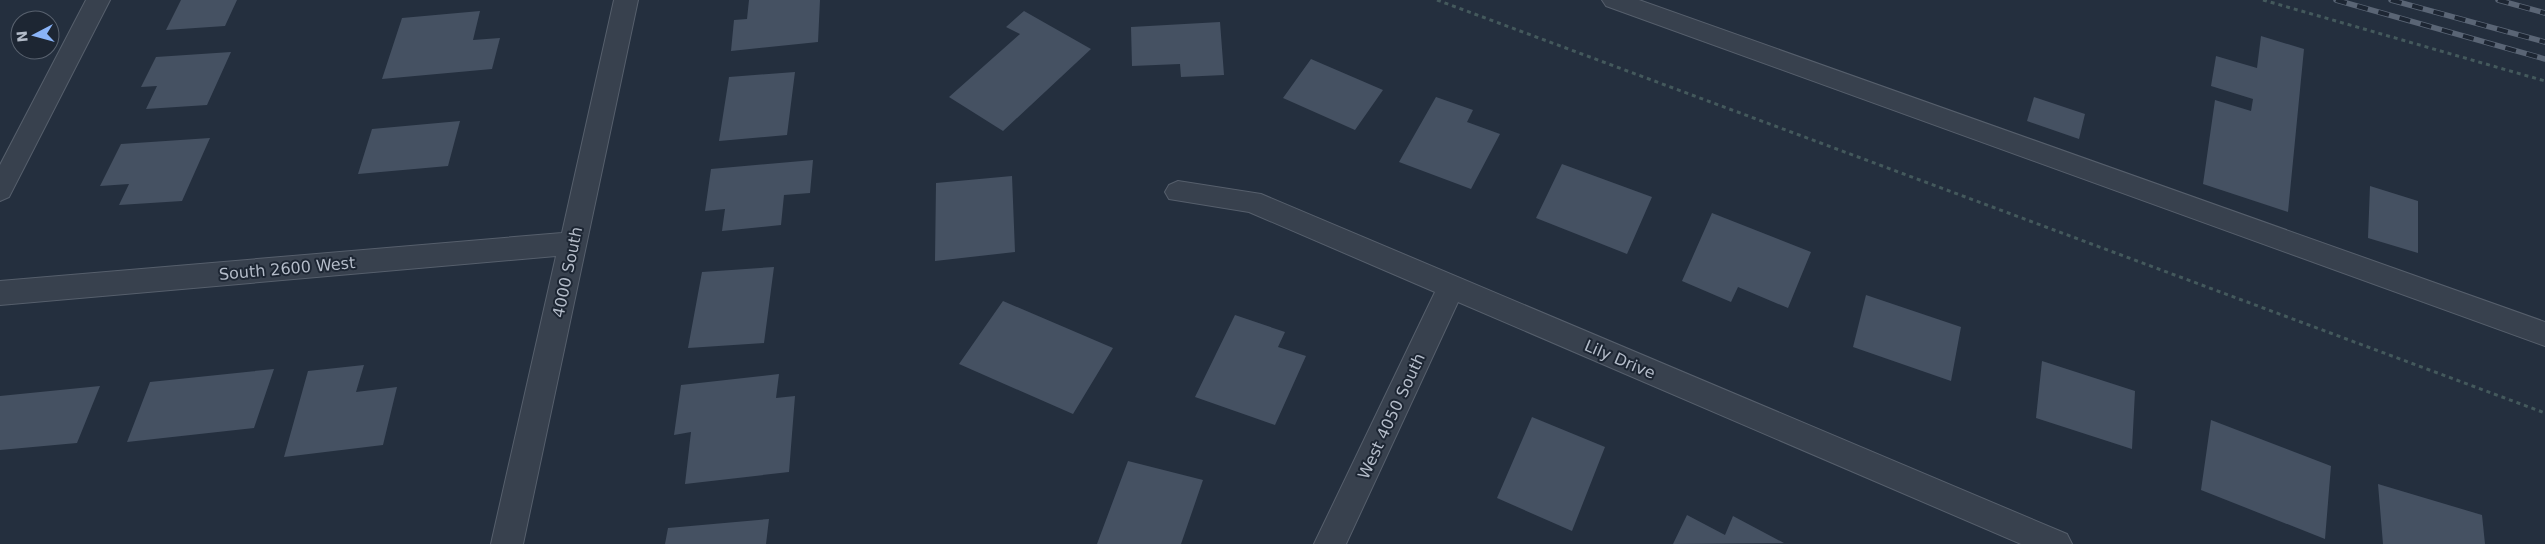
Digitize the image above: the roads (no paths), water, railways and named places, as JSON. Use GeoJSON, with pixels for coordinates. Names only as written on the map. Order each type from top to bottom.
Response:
{"type":"FeatureCollection","features":[{"type":"Feature","properties":{"kind":"street"},"geometry":{"type":"LineString","coordinates":[[0,190],[98,0]]}},
{"type":"Feature","properties":{"kind":"street","name":"4000 South"},"geometry":{"type":"LineString","coordinates":[[506,544],[626,0]]}},
{"type":"Feature","properties":{"kind":"street"},"geometry":{"type":"LineString","coordinates":[[1614,0],[2545,334]]}},
{"type":"Feature","properties":{"kind":"street","name":"Lily Drive"},"geometry":{"type":"LineString","coordinates":[[1178,192],[1252,202],[2056,544]]}},
{"type":"Feature","properties":{"kind":"street","name":"South 2600 West"},"geometry":{"type":"LineString","coordinates":[[0,293],[573,243]]}},
{"type":"Feature","properties":{"kind":"street","name":"West 4050 South"},"geometry":{"type":"LineString","coordinates":[[1330,544],[1451,287]]}},
{"type":"Feature","properties":{"kind":"railway"},"geometry":{"type":"LineString","coordinates":[[2336,0],[2545,59]]}},
{"type":"Feature","properties":{"kind":"railway"},"geometry":{"type":"LineString","coordinates":[[2391,0],[2545,42]]}},
{"type":"Feature","properties":{"kind":"railway"},"geometry":{"type":"LineString","coordinates":[[2498,0],[2545,13]]}}]}
